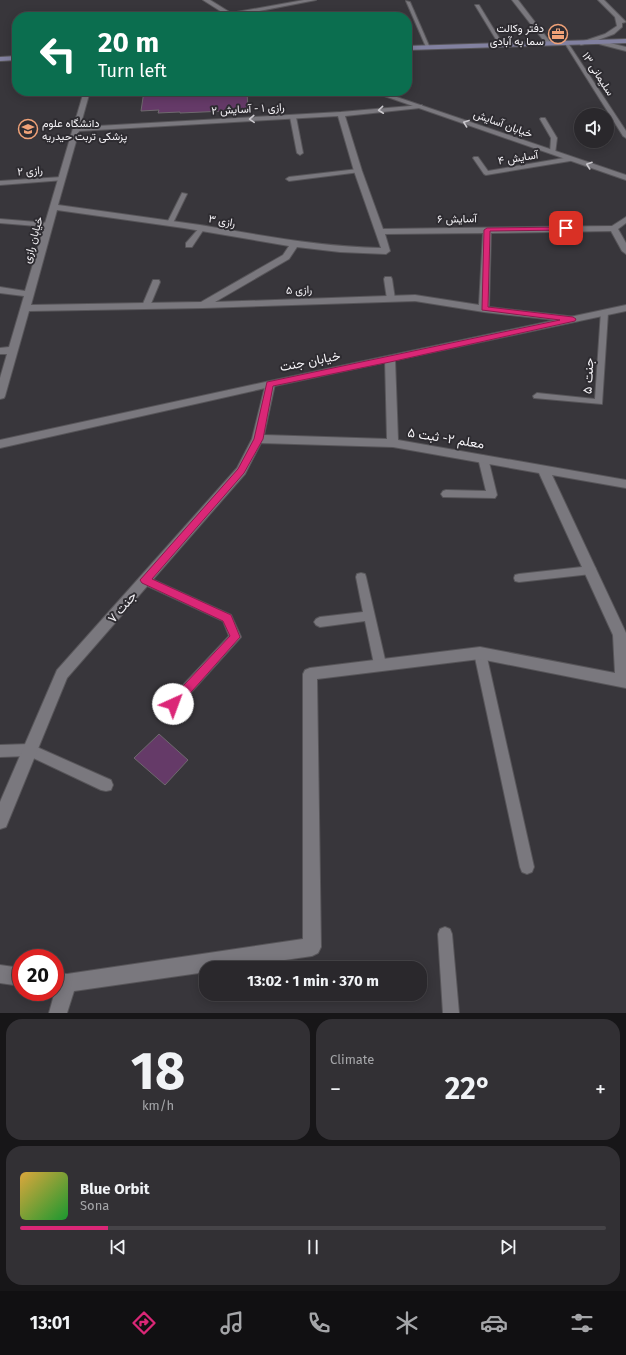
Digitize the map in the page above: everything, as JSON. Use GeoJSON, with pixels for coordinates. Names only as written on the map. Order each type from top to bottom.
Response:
{"type":"FeatureCollection","features":[{"type":"Feature","properties":{"kind":"main road"},"geometry":{"type":"LineString","coordinates":[[412,48],[626,41]]}},
{"type":"Feature","properties":{"kind":"main road"},"geometry":{"type":"LineString","coordinates":[[0,59],[12,58]]}},
{"type":"Feature","properties":{"kind":"street"},"geometry":{"type":"LineString","coordinates":[[206,0],[225,12]]}},
{"type":"Feature","properties":{"kind":"street"},"geometry":{"type":"LineString","coordinates":[[247,12],[313,0]]}},
{"type":"Feature","properties":{"kind":"street"},"geometry":{"type":"LineString","coordinates":[[515,0],[549,44]]}},
{"type":"Feature","properties":{"kind":"street"},"geometry":{"type":"LineString","coordinates":[[601,0],[626,25]]}},
{"type":"Feature","properties":{"kind":"street"},"geometry":{"type":"LineString","coordinates":[[581,43],[607,36],[616,31],[620,26],[618,17]]}},
{"type":"Feature","properties":{"kind":"street"},"geometry":{"type":"LineString","coordinates":[[597,42],[626,49]]}},
{"type":"Feature","properties":{"kind":"street","name":"خیابان رازی"},"geometry":{"type":"LineString","coordinates":[[0,396],[86,96]]}},
{"type":"Feature","properties":{"kind":"street","name":"خیابان آسایش"},"geometry":{"type":"LineString","coordinates":[[389,96],[626,178]]}},
{"type":"Feature","properties":{"kind":"street","name":"رازی ۱ - آسایش ۲"},"geometry":{"type":"LineString","coordinates":[[76,129],[341,114],[420,106]]}},
{"type":"Feature","properties":{"kind":"street"},"geometry":{"type":"LineString","coordinates":[[341,114],[358,171],[380,232]]}},
{"type":"Feature","properties":{"kind":"street","name":"رازی ۳"},"geometry":{"type":"LineString","coordinates":[[54,207],[202,228],[294,245],[386,251],[380,232]]}},
{"type":"Feature","properties":{"kind":"street"},"geometry":{"type":"LineString","coordinates":[[626,219],[614,228],[626,251]]}},
{"type":"Feature","properties":{"kind":"street","name":"آسایش ۶"},"geometry":{"type":"LineString","coordinates":[[380,232],[614,228]]}},
{"type":"Feature","properties":{"kind":"street"},"geometry":{"type":"LineString","coordinates":[[484,309],[487,230]]}},
{"type":"Feature","properties":{"kind":"street"},"geometry":{"type":"LineString","coordinates":[[203,305],[286,257],[294,245]]}},
{"type":"Feature","properties":{"kind":"street"},"geometry":{"type":"LineString","coordinates":[[0,290],[29,294]]}},
{"type":"Feature","properties":{"kind":"street","name":"رازی ۵"},"geometry":{"type":"LineString","coordinates":[[26,308],[203,305],[415,298],[484,309],[573,319]]}},
{"type":"Feature","properties":{"kind":"street","name":"خیابان جنت"},"geometry":{"type":"LineString","coordinates":[[0,444],[270,384],[626,308]]}},
{"type":"Feature","properties":{"kind":"street"},"geometry":{"type":"LineString","coordinates":[[0,351],[13,350]]}},
{"type":"Feature","properties":{"kind":"street"},"geometry":{"type":"LineString","coordinates":[[390,359],[393,443]]}},
{"type":"Feature","properties":{"kind":"street","name":"جنت ۷"},"geometry":{"type":"LineString","coordinates":[[0,821],[62,674],[241,471],[258,439],[270,384]]}},
{"type":"Feature","properties":{"kind":"street","name":"معلم ۲- ثبت ۵"},"geometry":{"type":"LineString","coordinates":[[258,439],[393,443],[626,484]]}},
{"type":"Feature","properties":{"kind":"street"},"geometry":{"type":"LineString","coordinates":[[64,982],[312,947],[310,674],[380,664],[480,653],[625,681],[620,635],[543,469]]}},
{"type":"Feature","properties":{"kind":"street"},"geometry":{"type":"LineString","coordinates":[[0,974],[12,976]]}},
{"type":"Feature","properties":{"kind":"street"},"geometry":{"type":"LineString","coordinates":[[58,1013],[59,1001]]}},
{"type":"Feature","properties":{"kind":"lane"},"geometry":{"type":"LineString","coordinates":[[408,2],[428,47]]}},
{"type":"Feature","properties":{"kind":"lane"},"geometry":{"type":"LineString","coordinates":[[478,6],[502,45]]}},
{"type":"Feature","properties":{"kind":"lane","name":"سلیمانی ۱۳"},"geometry":{"type":"LineString","coordinates":[[566,43],[626,136]]}},
{"type":"Feature","properties":{"kind":"lane"},"geometry":{"type":"LineString","coordinates":[[293,117],[300,153]]}},
{"type":"Feature","properties":{"kind":"lane"},"geometry":{"type":"LineString","coordinates":[[543,119],[554,138],[553,153]]}},
{"type":"Feature","properties":{"kind":"lane","name":"آسایش ۴"},"geometry":{"type":"LineString","coordinates":[[476,158],[486,173],[570,159]]}},
{"type":"Feature","properties":{"kind":"lane"},"geometry":{"type":"LineString","coordinates":[[289,179],[358,171]]}},
{"type":"Feature","properties":{"kind":"lane","name":"رازی ۲"},"geometry":{"type":"LineString","coordinates":[[0,183],[62,179]]}},
{"type":"Feature","properties":{"kind":"lane"},"geometry":{"type":"LineString","coordinates":[[170,223],[184,194]]}},
{"type":"Feature","properties":{"kind":"lane"},"geometry":{"type":"LineString","coordinates":[[0,221],[49,225]]}},
{"type":"Feature","properties":{"kind":"lane"},"geometry":{"type":"LineString","coordinates":[[189,245],[202,228]]}},
{"type":"Feature","properties":{"kind":"lane"},"geometry":{"type":"LineString","coordinates":[[388,279],[391,299]]}},
{"type":"Feature","properties":{"kind":"lane"},"geometry":{"type":"LineString","coordinates":[[146,306],[156,282]]}},
{"type":"Feature","properties":{"kind":"lane","name":"جنت ۵"},"geometry":{"type":"LineString","coordinates":[[537,396],[599,402],[604,313]]}},
{"type":"Feature","properties":{"kind":"lane"},"geometry":{"type":"LineString","coordinates":[[446,494],[492,495],[483,458]]}},
{"type":"Feature","properties":{"kind":"lane"},"geometry":{"type":"LineString","coordinates":[[519,578],[590,570]]}},
{"type":"Feature","properties":{"kind":"lane"},"geometry":{"type":"LineString","coordinates":[[362,576],[380,664]]}},
{"type":"Feature","properties":{"kind":"lane"},"geometry":{"type":"LineString","coordinates":[[145,580],[227,618],[235,637],[173,704]]}},
{"type":"Feature","properties":{"kind":"lane"},"geometry":{"type":"LineString","coordinates":[[320,622],[369,616]]}},
{"type":"Feature","properties":{"kind":"lane"},"geometry":{"type":"LineString","coordinates":[[480,653],[527,867]]}},
{"type":"Feature","properties":{"kind":"lane"},"geometry":{"type":"LineString","coordinates":[[0,751],[30,750],[106,786]]}},
{"type":"Feature","properties":{"kind":"lane"},"geometry":{"type":"LineString","coordinates":[[445,934],[451,1013]]}},
{"type":"Feature","properties":{"kind":"building"},"geometry":{"type":"Polygon","coordinates":[[[143,96],[247,96],[248,110],[180,113],[158,113],[159,110],[141,111],[143,96]]]}},
{"type":"Feature","properties":{"kind":"building"},"geometry":{"type":"Polygon","coordinates":[[[159,734],[188,760],[165,785],[134,758],[159,734]]]}},
{"type":"Feature","properties":{"kind":"place","name":"دفتر وکالت سما به آبادی"},"geometry":{"type":"Point","coordinates":[558,34]}},
{"type":"Feature","properties":{"kind":"place","name":"دانشگاه علوم پزشکی تربت حیدریه"},"geometry":{"type":"Point","coordinates":[28,129]}},
{"type":"Feature","properties":{"kind":"route"},"geometry":{"type":"LineString","coordinates":[[173,704],[235,637],[227,618],[145,580],[241,471],[258,439],[270,384],[573,319],[484,309],[487,230],[566,228]]}}]}
